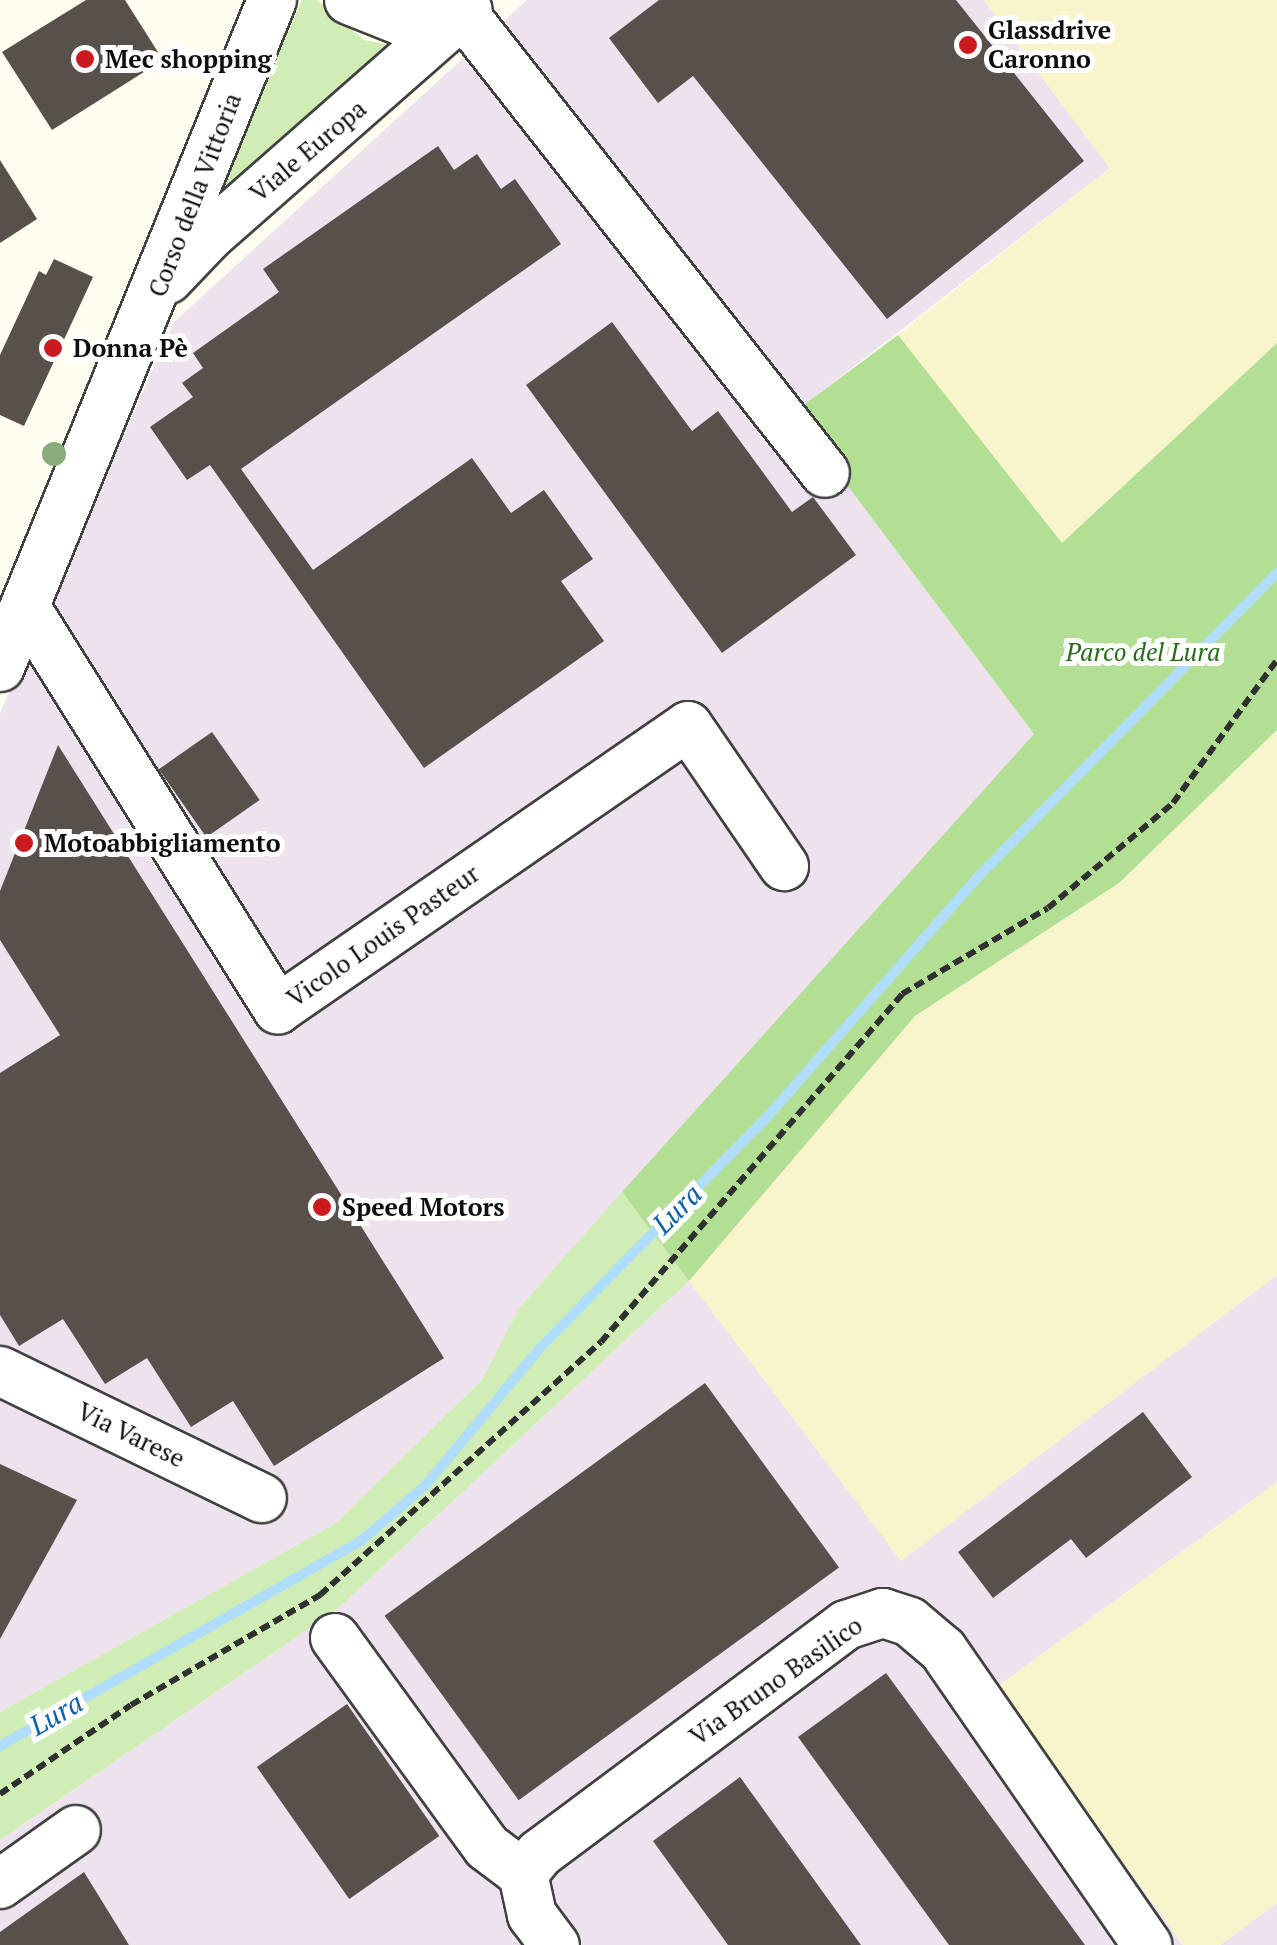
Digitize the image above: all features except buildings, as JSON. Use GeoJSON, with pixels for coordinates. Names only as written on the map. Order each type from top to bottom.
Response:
{"type":"FeatureCollection","features":[{"type":"Feature","properties":{"kind":"street","name":"Corso della Vittoria"},"geometry":{"type":"LineString","coordinates":[[0,667],[157,293],[272,0]]}},
{"type":"Feature","properties":{"kind":"street"},"geometry":{"type":"LineString","coordinates":[[349,0],[406,23],[478,4],[825,472]]}},
{"type":"Feature","properties":{"kind":"street","name":"Viale Europa"},"geometry":{"type":"LineString","coordinates":[[157,293],[208,236],[478,4]]}},
{"type":"Feature","properties":{"kind":"street","name":"Vicolo Louis Pasteur"},"geometry":{"type":"LineString","coordinates":[[26,608],[278,1009],[688,726],[784,866]]}},
{"type":"Feature","properties":{"kind":"street","name":"Via Varese"},"geometry":{"type":"LineString","coordinates":[[0,1372],[262,1498]]}},
{"type":"Feature","properties":{"kind":"street","name":"Via Bruno Basilico"},"geometry":{"type":"LineString","coordinates":[[524,1874],[539,1854],[846,1625],[883,1614],[910,1622],[943,1650],[1147,1945]]}},
{"type":"Feature","properties":{"kind":"street"},"geometry":{"type":"LineString","coordinates":[[335,1638],[487,1847],[524,1874],[532,1915],[555,1945]]}},
{"type":"Feature","properties":{"kind":"street"},"geometry":{"type":"LineString","coordinates":[[0,1884],[76,1830]]}},
{"type":"Feature","properties":{"kind":"path"},"geometry":{"type":"LineString","coordinates":[[0,1794],[131,1705],[320,1595],[601,1342],[902,994],[1048,908],[1173,802],[1277,660]]}},
{"type":"Feature","properties":{"kind":"shaded area"},"geometry":{"type":"Polygon","coordinates":[[[527,0],[984,0],[1110,168],[794,413],[1035,734],[520,1307],[481,1381],[336,1523],[0,1712],[0,713],[174,322],[527,0]]]}},
{"type":"Feature","properties":{"kind":"shaded area"},"geometry":{"type":"Polygon","coordinates":[[[984,0],[1277,0],[1277,343],[1061,544],[898,335],[1110,168],[984,0]]]}},
{"type":"Feature","properties":{"kind":"shaded area"},"geometry":{"type":"Polygon","coordinates":[[[1277,730],[1277,1275],[901,1561],[689,1281],[915,1016],[1119,883],[1277,730]]]}},
{"type":"Feature","properties":{"kind":"shaded area"},"geometry":{"type":"Polygon","coordinates":[[[1277,1275],[1277,1482],[997,1687],[1183,1945],[0,1945],[0,1840],[336,1610],[689,1281],[901,1560],[1277,1275]]]}},
{"type":"Feature","properties":{"kind":"shaded area"},"geometry":{"type":"Polygon","coordinates":[[[1277,1482],[1277,1903],[1220,1945],[1183,1945],[997,1687],[1277,1482]]]}},
{"type":"Feature","properties":{"kind":"shaded area"},"geometry":{"type":"Polygon","coordinates":[[[1277,1903],[1277,1945],[1220,1945],[1277,1903]]]}},
{"type":"Feature","properties":{"kind":"green space"},"geometry":{"type":"Polygon","coordinates":[[[302,0],[317,0],[364,40],[391,45],[209,207],[302,0]]]}},
{"type":"Feature","properties":{"kind":"green space","name":"Parco del Lura"},"geometry":{"type":"Polygon","coordinates":[[[898,335],[1062,543],[1277,343],[1277,730],[1119,883],[915,1016],[689,1281],[622,1192],[1034,734],[793,413],[898,335]]]}},
{"type":"Feature","properties":{"kind":"green space"},"geometry":{"type":"Polygon","coordinates":[[[622,1192],[689,1281],[336,1610],[0,1840],[0,1712],[336,1523],[481,1381],[520,1307],[622,1192]]]}},
{"type":"Feature","properties":{"kind":"waterway","name":"Lura"},"geometry":{"type":"LineString","coordinates":[[0,1746],[362,1540],[425,1486],[539,1349],[768,1116],[975,880],[1277,573]]}},
{"type":"Feature","properties":{"kind":"place","name":"Glassdrive Caronno"},"geometry":{"type":"Point","coordinates":[968,45]}},
{"type":"Feature","properties":{"kind":"place","name":"Mec shopping"},"geometry":{"type":"Point","coordinates":[85,59]}},
{"type":"Feature","properties":{"kind":"place","name":"Donna Pè"},"geometry":{"type":"Point","coordinates":[53,348]}},
{"type":"Feature","properties":{"kind":"place","name":"Motoabbigliamento"},"geometry":{"type":"Point","coordinates":[24,843]}},
{"type":"Feature","properties":{"kind":"place","name":"Speed Motors"},"geometry":{"type":"Point","coordinates":[322,1207]}}]}
